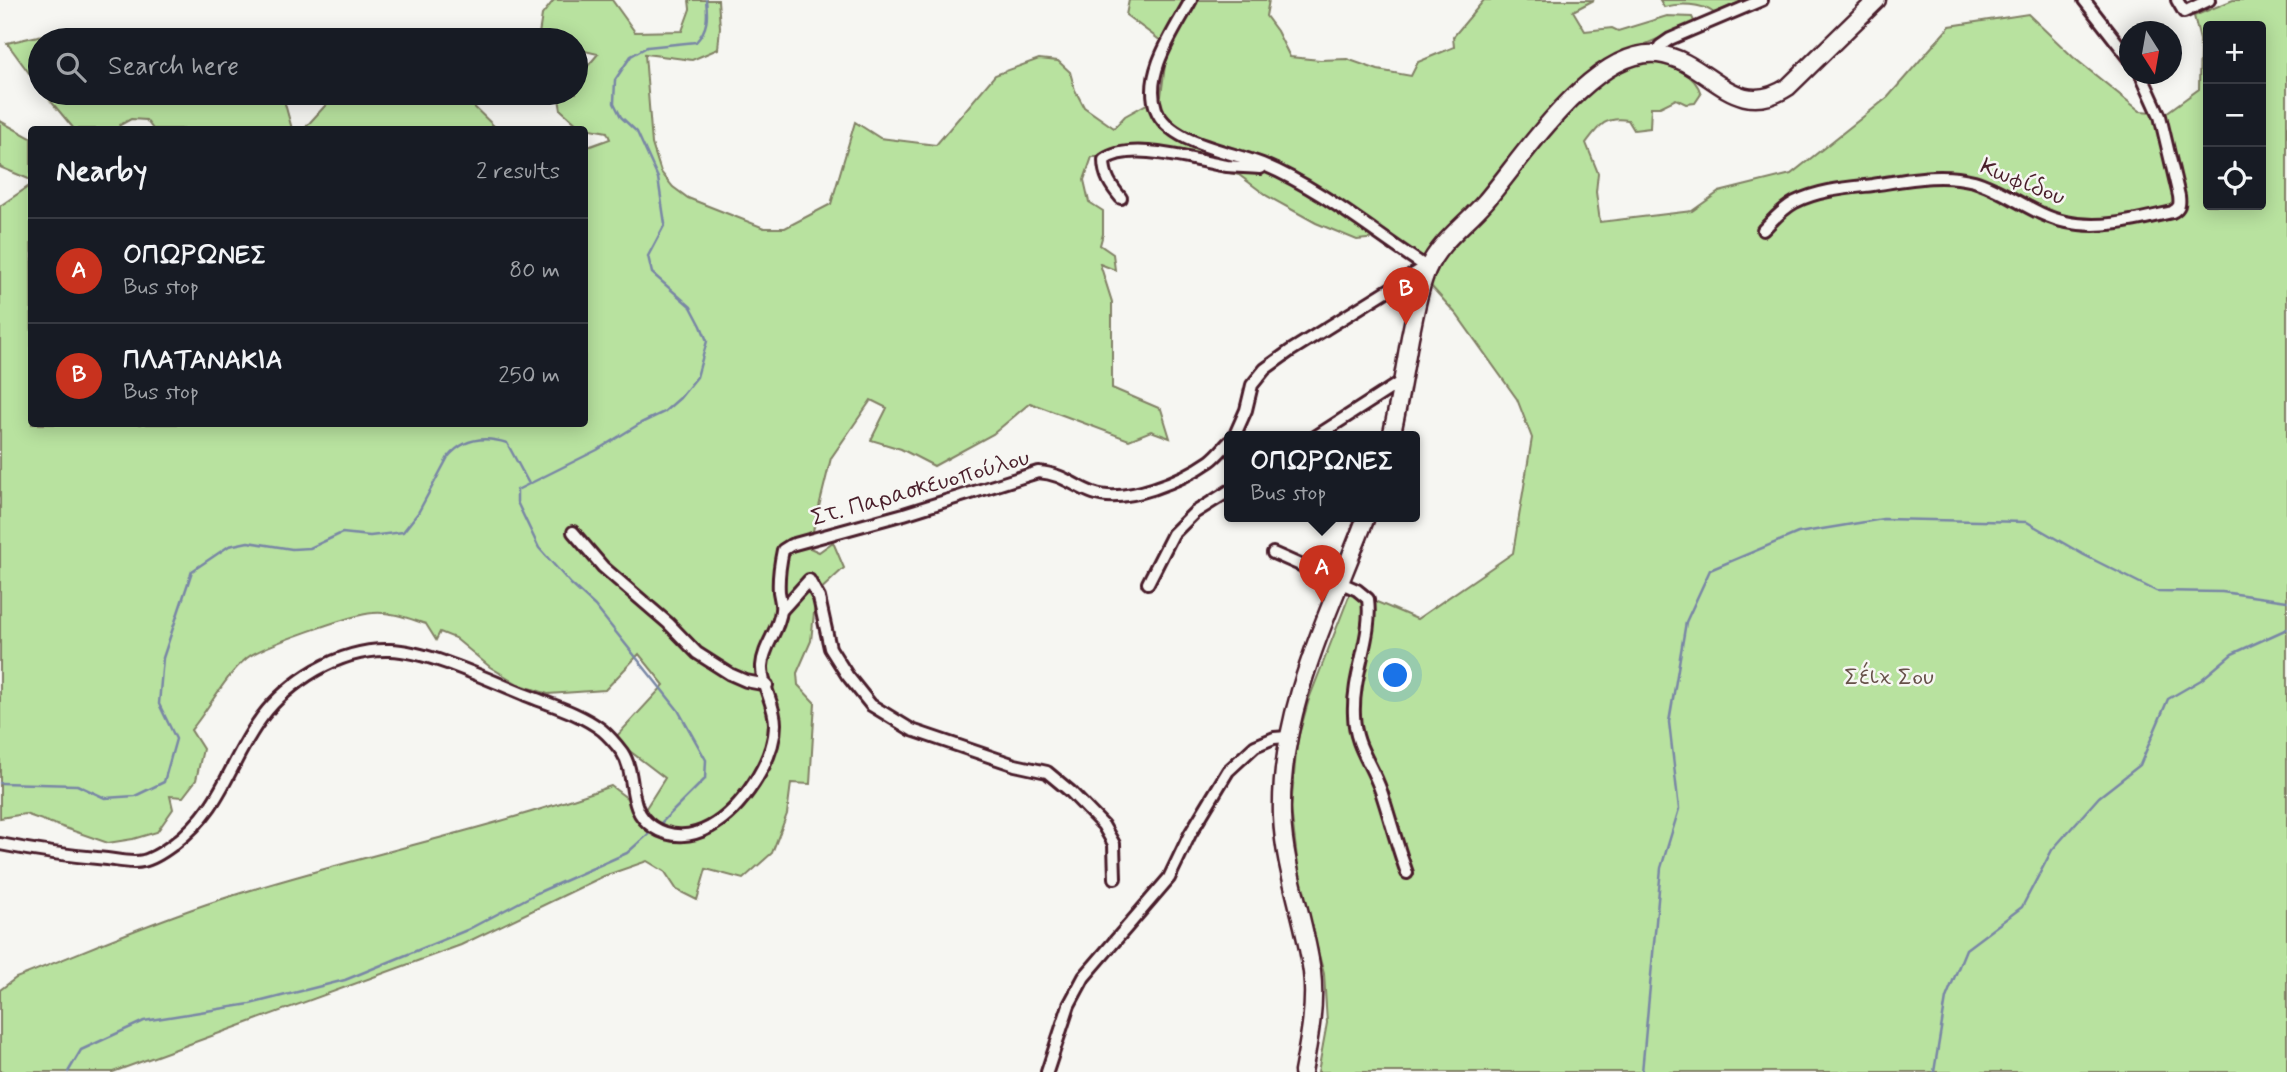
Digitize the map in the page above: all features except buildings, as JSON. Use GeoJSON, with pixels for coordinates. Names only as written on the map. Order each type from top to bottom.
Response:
{"type":"FeatureCollection","features":[{"type":"Feature","properties":{"kind":"main road"},"geometry":{"type":"LineString","coordinates":[[1392,431],[1417,302],[1430,264],[1576,94],[1614,65],[1639,55],[1657,54],[1694,67],[1735,94],[1753,99],[1770,97],[1788,87],[1877,0]]}},
{"type":"Feature","properties":{"kind":"main road"},"geometry":{"type":"LineString","coordinates":[[1303,1072],[1311,1017],[1312,983],[1283,834],[1283,788],[1288,737],[1303,680],[1364,522]]}},
{"type":"Feature","properties":{"kind":"street"},"geometry":{"type":"LineString","coordinates":[[1191,0],[1171,34],[1160,61],[1154,92],[1159,115],[1166,125],[1182,137],[1270,168],[1319,193],[1425,266],[1430,264]]}},
{"type":"Feature","properties":{"kind":"street"},"geometry":{"type":"LineString","coordinates":[[1657,54],[1660,46],[1670,39],[1762,0]]}},
{"type":"Feature","properties":{"kind":"street"},"geometry":{"type":"LineString","coordinates":[[2084,0],[2119,45]]}},
{"type":"Feature","properties":{"kind":"street"},"geometry":{"type":"LineString","coordinates":[[2177,0],[2184,12],[2209,0]]}},
{"type":"Feature","properties":{"kind":"street","name":"Κωφίδου"},"geometry":{"type":"LineString","coordinates":[[1763,230],[1795,202],[1815,194],[1912,178],[1948,177],[1971,181],[2066,222],[2102,225],[2172,212],[2180,205],[2177,186],[2160,116],[2146,84]]}},
{"type":"Feature","properties":{"kind":"street"},"geometry":{"type":"LineString","coordinates":[[1121,198],[1104,172],[1104,160],[1112,154],[1163,154],[1231,166],[1270,168]]}},
{"type":"Feature","properties":{"kind":"street"},"geometry":{"type":"LineString","coordinates":[[1237,431],[1246,410],[1252,385],[1265,369],[1430,264]]}},
{"type":"Feature","properties":{"kind":"street"},"geometry":{"type":"LineString","coordinates":[[1324,431],[1402,381]]}},
{"type":"Feature","properties":{"kind":"street","name":"Στ. Παρασκευοπούλου"},"geometry":{"type":"LineString","coordinates":[[0,844],[63,855],[143,861],[166,850],[205,816],[220,794],[261,718],[291,685],[345,655],[390,650],[416,653],[482,676],[583,718],[603,731],[625,756],[631,790],[640,815],[655,828],[669,834],[683,836],[696,833],[722,819],[735,806],[760,775],[770,754],[775,724],[767,685],[762,677],[762,663],[781,611],[779,577],[783,551],[791,545],[881,521],[1038,472],[1056,473],[1094,494],[1112,496],[1140,493],[1173,481],[1211,461],[1224,447]]}},
{"type":"Feature","properties":{"kind":"street"},"geometry":{"type":"LineString","coordinates":[[1148,583],[1173,534],[1194,513],[1224,494]]}},
{"type":"Feature","properties":{"kind":"street"},"geometry":{"type":"LineString","coordinates":[[573,532],[603,567],[668,623],[697,653],[730,674],[746,681],[767,685]]}},
{"type":"Feature","properties":{"kind":"street"},"geometry":{"type":"LineString","coordinates":[[1273,554],[1357,590],[1368,599],[1368,632],[1354,694],[1356,737],[1380,789],[1407,873]]}},
{"type":"Feature","properties":{"kind":"street"},"geometry":{"type":"LineString","coordinates":[[781,611],[809,580],[819,598],[830,648],[871,705],[912,730],[1015,765],[1047,772],[1071,792],[1102,825],[1114,844],[1115,878]]}},
{"type":"Feature","properties":{"kind":"street"},"geometry":{"type":"LineString","coordinates":[[1047,1072],[1069,1005],[1084,977],[1169,878],[1190,834],[1228,771],[1255,746],[1274,738],[1288,737]]}},
{"type":"Feature","properties":{"kind":"green space","name":"Σέιχ Σου"},"geometry":{"type":"Polygon","coordinates":[[[554,0],[612,0],[635,32],[682,31],[690,9],[689,0],[718,0],[718,49],[692,60],[645,54],[652,144],[661,172],[673,187],[688,198],[764,228],[785,228],[831,204],[855,122],[880,138],[936,145],[995,75],[1039,59],[1058,61],[1070,72],[1084,107],[1114,128],[1125,116],[1161,96],[1166,57],[1197,0],[1269,0],[1266,16],[1290,57],[1347,59],[1378,70],[1411,76],[1418,62],[1454,47],[1453,37],[1484,0],[1594,0],[1573,11],[1585,31],[1612,28],[1618,31],[1667,16],[1692,17],[1695,23],[1646,44],[1647,60],[1680,70],[1693,79],[1701,94],[1695,103],[1686,104],[1676,99],[1660,107],[1651,107],[1650,128],[1634,130],[1628,120],[1608,121],[1599,127],[1586,143],[1598,173],[1596,192],[1600,222],[1692,211],[1719,192],[1791,174],[1888,97],[1950,26],[2028,14],[2073,57],[2140,111],[2166,113],[2199,89],[2200,40],[2194,16],[2233,0],[2287,0],[2287,1072],[1318,1072],[1327,1023],[1324,974],[1300,883],[1291,808],[1297,742],[1309,699],[1351,591],[1417,619],[1513,553],[1532,438],[1517,399],[1457,315],[1430,285],[1443,259],[1420,260],[1388,237],[1357,240],[1316,223],[1267,196],[1239,175],[1163,159],[1133,156],[1092,157],[1084,180],[1089,202],[1103,211],[1100,245],[1113,254],[1115,270],[1100,264],[1112,302],[1112,388],[1161,409],[1170,438],[1151,431],[1129,440],[1030,403],[993,434],[934,466],[901,449],[871,440],[887,408],[871,400],[831,458],[812,535],[801,544],[819,552],[833,542],[844,568],[816,594],[811,641],[797,673],[798,685],[815,703],[810,784],[791,783],[787,814],[772,853],[743,879],[706,869],[697,900],[677,890],[665,872],[647,861],[604,876],[461,945],[113,1072],[0,1072],[0,990],[16,978],[142,927],[219,900],[513,817],[611,786],[644,811],[665,778],[614,739],[664,685],[639,654],[605,690],[548,694],[518,684],[490,667],[455,638],[440,632],[436,640],[426,624],[393,614],[373,613],[288,639],[256,653],[239,666],[191,730],[203,749],[196,780],[183,797],[170,796],[173,809],[157,832],[108,843],[25,814],[0,818],[0,206],[28,187],[28,427],[588,427],[588,147],[610,139],[607,132],[579,126],[561,110],[560,105],[588,105],[588,66],[598,54],[588,52],[588,28],[540,28],[542,15],[554,0]]]}},
{"type":"Feature","properties":{"kind":"green space"},"geometry":{"type":"Polygon","coordinates":[[[1129,0],[1185,0],[1161,41],[1126,15],[1129,0]]]}},
{"type":"Feature","properties":{"kind":"green space"},"geometry":{"type":"Polygon","coordinates":[[[1660,0],[1745,0],[1714,13],[1703,7],[1690,5],[1664,7],[1660,0]]]}},
{"type":"Feature","properties":{"kind":"green space"},"geometry":{"type":"Polygon","coordinates":[[[28,38],[28,72],[7,43],[28,38]]]}},
{"type":"Feature","properties":{"kind":"green space"},"geometry":{"type":"Polygon","coordinates":[[[54,105],[285,105],[291,126],[151,126],[146,120],[131,119],[120,126],[72,126],[54,105]]]}},
{"type":"Feature","properties":{"kind":"green space"},"geometry":{"type":"Polygon","coordinates":[[[326,105],[472,105],[494,126],[307,126],[326,105]]]}},
{"type":"Feature","properties":{"kind":"green space"},"geometry":{"type":"Polygon","coordinates":[[[0,121],[28,136],[28,179],[0,167],[0,121]]]}},
{"type":"Feature","properties":{"kind":"waterway"},"geometry":{"type":"LineString","coordinates":[[658,826],[705,779],[706,760],[678,710],[595,606],[539,548],[517,502],[517,490],[597,450],[664,412],[697,377],[707,341],[701,326],[691,307],[652,273],[648,256],[665,224],[658,178],[637,132],[621,117],[614,103],[615,80],[631,56],[647,47],[696,42],[706,22],[706,0]]}},
{"type":"Feature","properties":{"kind":"waterway"},"geometry":{"type":"LineString","coordinates":[[0,783],[77,785],[105,798],[135,796],[164,782],[176,739],[159,704],[163,658],[192,571],[229,546],[248,542],[292,549],[310,548],[342,533],[370,536],[403,532],[418,513],[448,457],[461,446],[475,440],[507,443],[528,482]]}},
{"type":"Feature","properties":{"kind":"waterway"},"geometry":{"type":"LineString","coordinates":[[1642,1072],[1661,868],[1679,809],[1669,722],[1686,622],[1710,570],[1798,533],[1883,519],[2027,522],[2084,555],[2156,591],[2222,592],[2287,601]]}},
{"type":"Feature","properties":{"kind":"waterway"},"geometry":{"type":"LineString","coordinates":[[1934,1072],[1946,998],[1966,949],[2022,907],[2052,850],[2099,797],[2140,765],[2168,699],[2201,680],[2232,654],[2287,629]]}},
{"type":"Feature","properties":{"kind":"waterway"},"geometry":{"type":"LineString","coordinates":[[68,1072],[81,1050],[144,1021],[250,1004],[345,980],[467,930],[537,893],[627,853],[653,830]]}},
{"type":"Feature","properties":{"kind":"place","name":"ΠΛΑΤΑΝΑΚΙΑ"},"geometry":{"type":"Point","coordinates":[1406,325]}},
{"type":"Feature","properties":{"kind":"place","name":"ΟΠΩΡΩΝΕΣ"},"geometry":{"type":"Point","coordinates":[1322,603]}}]}
